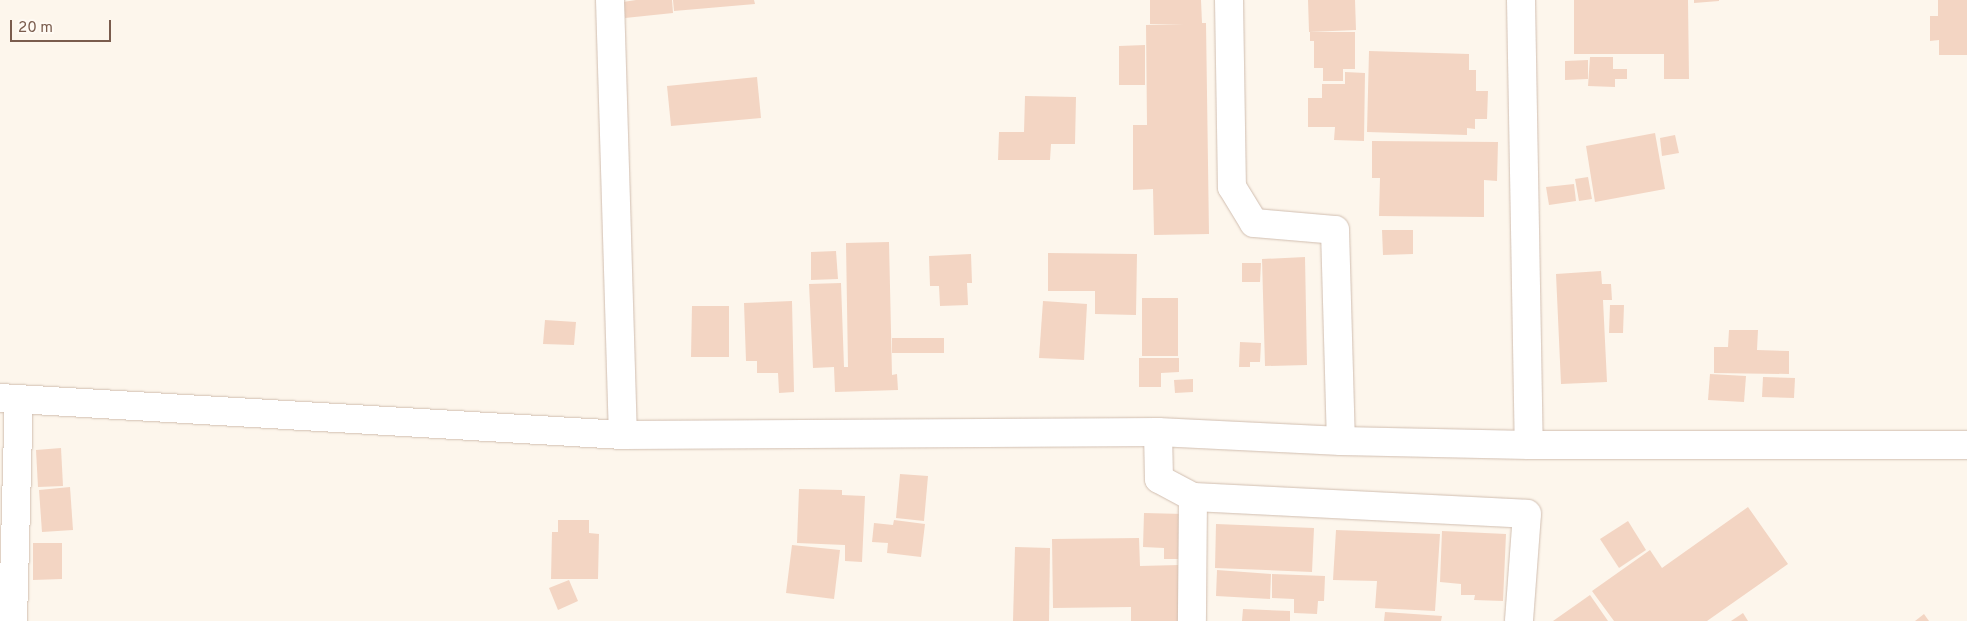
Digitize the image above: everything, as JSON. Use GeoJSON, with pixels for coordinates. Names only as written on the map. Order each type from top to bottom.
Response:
{"type":"FeatureCollection","features":[{"type":"Feature","properties":{"kind":"street"},"geometry":{"type":"LineString","coordinates":[[610,0],[623,435]]}},
{"type":"Feature","properties":{"kind":"street"},"geometry":{"type":"LineString","coordinates":[[1229,0],[1232,188],[1254,223],[1335,230],[1341,441]]}},
{"type":"Feature","properties":{"kind":"street"},"geometry":{"type":"LineString","coordinates":[[1521,0],[1529,445]]}},
{"type":"Feature","properties":{"kind":"street"},"geometry":{"type":"LineString","coordinates":[[13,621],[9,399],[623,435],[1158,432],[1341,441],[1529,445],[1967,444]]}},
{"type":"Feature","properties":{"kind":"street"},"geometry":{"type":"LineString","coordinates":[[1158,432],[1159,478],[1192,497],[1527,514],[1519,621]]}},
{"type":"Feature","properties":{"kind":"street"},"geometry":{"type":"LineString","coordinates":[[1192,497],[1192,621]]}},
{"type":"Feature","properties":{"kind":"building"},"geometry":{"type":"Polygon","coordinates":[[[672,0],[673,13],[625,18],[623,2],[672,0]]]}},
{"type":"Feature","properties":{"kind":"building"},"geometry":{"type":"Polygon","coordinates":[[[673,0],[754,0],[755,4],[674,11],[673,0]]]}},
{"type":"Feature","properties":{"kind":"building"},"geometry":{"type":"Polygon","coordinates":[[[1150,0],[1201,0],[1202,23],[1206,23],[1209,234],[1154,235],[1153,189],[1133,190],[1133,125],[1147,125],[1146,25],[1184,24],[1150,24],[1150,0]]]}},
{"type":"Feature","properties":{"kind":"building"},"geometry":{"type":"Polygon","coordinates":[[[1308,0],[1355,0],[1356,30],[1309,32],[1308,0]]]}},
{"type":"Feature","properties":{"kind":"building"},"geometry":{"type":"Polygon","coordinates":[[[1574,0],[1688,0],[1689,79],[1664,79],[1664,54],[1574,54],[1574,0]]]}},
{"type":"Feature","properties":{"kind":"building"},"geometry":{"type":"Polygon","coordinates":[[[1694,0],[1719,0],[1719,1],[1694,3],[1694,0]]]}},
{"type":"Feature","properties":{"kind":"building"},"geometry":{"type":"Polygon","coordinates":[[[1938,0],[1967,0],[1967,55],[1939,55],[1939,40],[1930,41],[1930,16],[1938,16],[1938,0]]]}},
{"type":"Feature","properties":{"kind":"building"},"geometry":{"type":"Polygon","coordinates":[[[1310,32],[1355,32],[1355,69],[1343,69],[1343,81],[1323,81],[1323,68],[1314,68],[1314,41],[1310,41],[1310,32]]]}},
{"type":"Feature","properties":{"kind":"building"},"geometry":{"type":"Polygon","coordinates":[[[1145,45],[1145,85],[1119,85],[1119,46],[1145,45]]]}},
{"type":"Feature","properties":{"kind":"building"},"geometry":{"type":"Polygon","coordinates":[[[1369,51],[1469,54],[1469,70],[1476,70],[1476,91],[1488,91],[1487,119],[1475,119],[1475,129],[1467,128],[1467,135],[1367,132],[1369,51]]]}},
{"type":"Feature","properties":{"kind":"building"},"geometry":{"type":"Polygon","coordinates":[[[1590,57],[1613,57],[1613,69],[1627,69],[1627,79],[1615,79],[1615,87],[1588,86],[1590,57]]]}},
{"type":"Feature","properties":{"kind":"building"},"geometry":{"type":"Polygon","coordinates":[[[1588,60],[1588,79],[1565,80],[1565,61],[1588,60]]]}},
{"type":"Feature","properties":{"kind":"building"},"geometry":{"type":"Polygon","coordinates":[[[1345,72],[1365,73],[1364,141],[1334,140],[1335,127],[1308,127],[1308,98],[1322,98],[1322,84],[1345,84],[1345,72]]]}},
{"type":"Feature","properties":{"kind":"building"},"geometry":{"type":"Polygon","coordinates":[[[757,77],[761,118],[671,126],[667,86],[757,77]]]}},
{"type":"Feature","properties":{"kind":"building"},"geometry":{"type":"Polygon","coordinates":[[[1025,96],[1076,97],[1075,144],[1051,144],[1050,160],[998,160],[999,132],[1024,132],[1025,96]]]}},
{"type":"Feature","properties":{"kind":"building"},"geometry":{"type":"Polygon","coordinates":[[[1655,133],[1665,189],[1595,202],[1586,146],[1655,133]]]}},
{"type":"Feature","properties":{"kind":"building"},"geometry":{"type":"Polygon","coordinates":[[[1675,135],[1679,153],[1662,156],[1660,138],[1675,135]]]}},
{"type":"Feature","properties":{"kind":"building"},"geometry":{"type":"Polygon","coordinates":[[[1372,141],[1498,142],[1497,181],[1484,180],[1484,217],[1379,216],[1380,178],[1372,178],[1372,141]]]}},
{"type":"Feature","properties":{"kind":"building"},"geometry":{"type":"Polygon","coordinates":[[[1588,177],[1592,199],[1579,201],[1575,179],[1588,177]]]}},
{"type":"Feature","properties":{"kind":"building"},"geometry":{"type":"Polygon","coordinates":[[[1574,184],[1576,201],[1549,205],[1546,187],[1574,184]]]}},
{"type":"Feature","properties":{"kind":"building"},"geometry":{"type":"Polygon","coordinates":[[[1382,230],[1413,230],[1413,254],[1383,255],[1382,230]]]}},
{"type":"Feature","properties":{"kind":"building"},"geometry":{"type":"Polygon","coordinates":[[[889,242],[892,375],[897,374],[898,390],[835,392],[834,367],[813,368],[809,284],[841,283],[844,367],[848,367],[846,243],[889,242]]]}},
{"type":"Feature","properties":{"kind":"building"},"geometry":{"type":"Polygon","coordinates":[[[836,251],[838,279],[811,280],[811,252],[836,251]]]}},
{"type":"Feature","properties":{"kind":"building"},"geometry":{"type":"Polygon","coordinates":[[[1048,253],[1137,254],[1136,315],[1095,314],[1095,291],[1048,291],[1048,253]]]}},
{"type":"Feature","properties":{"kind":"building"},"geometry":{"type":"Polygon","coordinates":[[[971,254],[972,283],[967,283],[968,305],[940,306],[939,286],[930,286],[929,256],[971,254]]]}},
{"type":"Feature","properties":{"kind":"building"},"geometry":{"type":"Polygon","coordinates":[[[1305,257],[1307,365],[1265,366],[1262,259],[1305,257]]]}},
{"type":"Feature","properties":{"kind":"building"},"geometry":{"type":"Polygon","coordinates":[[[1242,263],[1261,263],[1260,282],[1242,282],[1242,263]]]}},
{"type":"Feature","properties":{"kind":"building"},"geometry":{"type":"Polygon","coordinates":[[[1601,271],[1602,284],[1611,284],[1612,300],[1603,300],[1607,382],[1561,384],[1556,274],[1601,271]]]}},
{"type":"Feature","properties":{"kind":"building"},"geometry":{"type":"Polygon","coordinates":[[[1142,298],[1178,298],[1178,356],[1142,356],[1142,298]]]}},
{"type":"Feature","properties":{"kind":"building"},"geometry":{"type":"Polygon","coordinates":[[[792,301],[794,392],[779,393],[778,373],[757,373],[757,361],[746,361],[744,303],[792,301]]]}},
{"type":"Feature","properties":{"kind":"building"},"geometry":{"type":"Polygon","coordinates":[[[1043,301],[1087,304],[1084,360],[1039,358],[1043,301]]]}},
{"type":"Feature","properties":{"kind":"building"},"geometry":{"type":"Polygon","coordinates":[[[1610,305],[1624,305],[1623,333],[1609,333],[1610,305]]]}},
{"type":"Feature","properties":{"kind":"building"},"geometry":{"type":"Polygon","coordinates":[[[692,306],[729,306],[729,357],[691,357],[692,306]]]}},
{"type":"Feature","properties":{"kind":"building"},"geometry":{"type":"Polygon","coordinates":[[[545,320],[576,322],[574,345],[543,344],[545,320]]]}},
{"type":"Feature","properties":{"kind":"building"},"geometry":{"type":"Polygon","coordinates":[[[1729,330],[1758,330],[1757,350],[1789,351],[1789,374],[1714,373],[1714,347],[1728,347],[1729,330]]]}},
{"type":"Feature","properties":{"kind":"building"},"geometry":{"type":"Polygon","coordinates":[[[892,338],[944,338],[944,353],[892,353],[892,338]]]}},
{"type":"Feature","properties":{"kind":"building"},"geometry":{"type":"Polygon","coordinates":[[[1240,342],[1261,343],[1260,362],[1250,362],[1250,367],[1239,367],[1240,342]]]}},
{"type":"Feature","properties":{"kind":"building"},"geometry":{"type":"Polygon","coordinates":[[[1139,358],[1179,358],[1179,372],[1161,373],[1161,387],[1139,387],[1139,358]]]}},
{"type":"Feature","properties":{"kind":"building"},"geometry":{"type":"Polygon","coordinates":[[[1710,374],[1746,376],[1744,402],[1708,400],[1710,374]]]}},
{"type":"Feature","properties":{"kind":"building"},"geometry":{"type":"Polygon","coordinates":[[[1763,377],[1795,378],[1794,398],[1762,397],[1763,377]]]}},
{"type":"Feature","properties":{"kind":"building"},"geometry":{"type":"Polygon","coordinates":[[[1193,379],[1193,392],[1175,393],[1174,380],[1193,379]]]}},
{"type":"Feature","properties":{"kind":"building"},"geometry":{"type":"Polygon","coordinates":[[[61,448],[63,486],[38,487],[36,450],[61,448]]]}},
{"type":"Feature","properties":{"kind":"building"},"geometry":{"type":"Polygon","coordinates":[[[900,474],[928,476],[924,521],[896,518],[900,474]]]}},
{"type":"Feature","properties":{"kind":"building"},"geometry":{"type":"Polygon","coordinates":[[[70,487],[73,530],[42,532],[39,490],[70,487]]]}},
{"type":"Feature","properties":{"kind":"building"},"geometry":{"type":"Polygon","coordinates":[[[799,489],[842,490],[842,495],[865,496],[862,562],[845,561],[845,545],[797,543],[799,489]]]}},
{"type":"Feature","properties":{"kind":"building"},"geometry":{"type":"Polygon","coordinates":[[[1748,507],[1788,564],[1707,621],[1614,621],[1592,591],[1650,550],[1662,568],[1748,507]]]}},
{"type":"Feature","properties":{"kind":"building"},"geometry":{"type":"Polygon","coordinates":[[[1144,513],[1184,514],[1179,559],[1164,559],[1164,548],[1143,547],[1144,513]]]}},
{"type":"Feature","properties":{"kind":"building"},"geometry":{"type":"Polygon","coordinates":[[[558,520],[589,520],[589,533],[599,534],[598,579],[551,579],[552,532],[558,532],[558,520]]]}},
{"type":"Feature","properties":{"kind":"building"},"geometry":{"type":"Polygon","coordinates":[[[894,520],[925,524],[921,557],[887,553],[888,543],[872,542],[874,523],[893,525],[894,520]]]}},
{"type":"Feature","properties":{"kind":"building"},"geometry":{"type":"Polygon","coordinates":[[[1628,521],[1646,550],[1619,568],[1600,539],[1628,521]]]}},
{"type":"Feature","properties":{"kind":"building"},"geometry":{"type":"Polygon","coordinates":[[[1216,524],[1314,528],[1312,572],[1215,568],[1216,524]]]}},
{"type":"Feature","properties":{"kind":"building"},"geometry":{"type":"Polygon","coordinates":[[[1336,530],[1440,534],[1435,611],[1375,608],[1377,581],[1333,580],[1336,530]]]}},
{"type":"Feature","properties":{"kind":"building"},"geometry":{"type":"Polygon","coordinates":[[[1442,531],[1506,534],[1503,601],[1474,600],[1475,595],[1461,595],[1461,584],[1440,582],[1442,531]]]}},
{"type":"Feature","properties":{"kind":"building"},"geometry":{"type":"Polygon","coordinates":[[[1139,538],[1140,566],[1179,565],[1179,621],[1131,621],[1131,607],[1053,608],[1052,539],[1139,538]]]}},
{"type":"Feature","properties":{"kind":"building"},"geometry":{"type":"Polygon","coordinates":[[[33,543],[62,543],[62,579],[33,580],[33,543]]]}},
{"type":"Feature","properties":{"kind":"building"},"geometry":{"type":"Polygon","coordinates":[[[792,545],[840,550],[834,599],[786,593],[792,545]]]}},
{"type":"Feature","properties":{"kind":"building"},"geometry":{"type":"Polygon","coordinates":[[[1015,547],[1050,548],[1049,621],[1013,621],[1015,547]]]}},
{"type":"Feature","properties":{"kind":"building"},"geometry":{"type":"Polygon","coordinates":[[[1217,570],[1271,574],[1270,599],[1216,596],[1217,570]]]}},
{"type":"Feature","properties":{"kind":"building"},"geometry":{"type":"Polygon","coordinates":[[[1272,574],[1325,576],[1324,601],[1318,601],[1317,614],[1294,613],[1294,599],[1272,598],[1272,574]]]}},
{"type":"Feature","properties":{"kind":"building"},"geometry":{"type":"Polygon","coordinates":[[[569,580],[578,601],[558,610],[549,588],[569,580]]]}},
{"type":"Feature","properties":{"kind":"building"},"geometry":{"type":"Polygon","coordinates":[[[1590,595],[1608,621],[1553,621],[1590,595]]]}},
{"type":"Feature","properties":{"kind":"building"},"geometry":{"type":"Polygon","coordinates":[[[1243,609],[1290,611],[1290,621],[1242,621],[1243,609]]]}},
{"type":"Feature","properties":{"kind":"building"},"geometry":{"type":"Polygon","coordinates":[[[1385,612],[1442,616],[1441,621],[1384,621],[1385,612]]]}},
{"type":"Feature","properties":{"kind":"building"},"geometry":{"type":"Polygon","coordinates":[[[1743,613],[1748,621],[1731,621],[1743,613]]]}},
{"type":"Feature","properties":{"kind":"building"},"geometry":{"type":"Polygon","coordinates":[[[1924,614],[1929,621],[1915,621],[1924,614]]]}}]}
